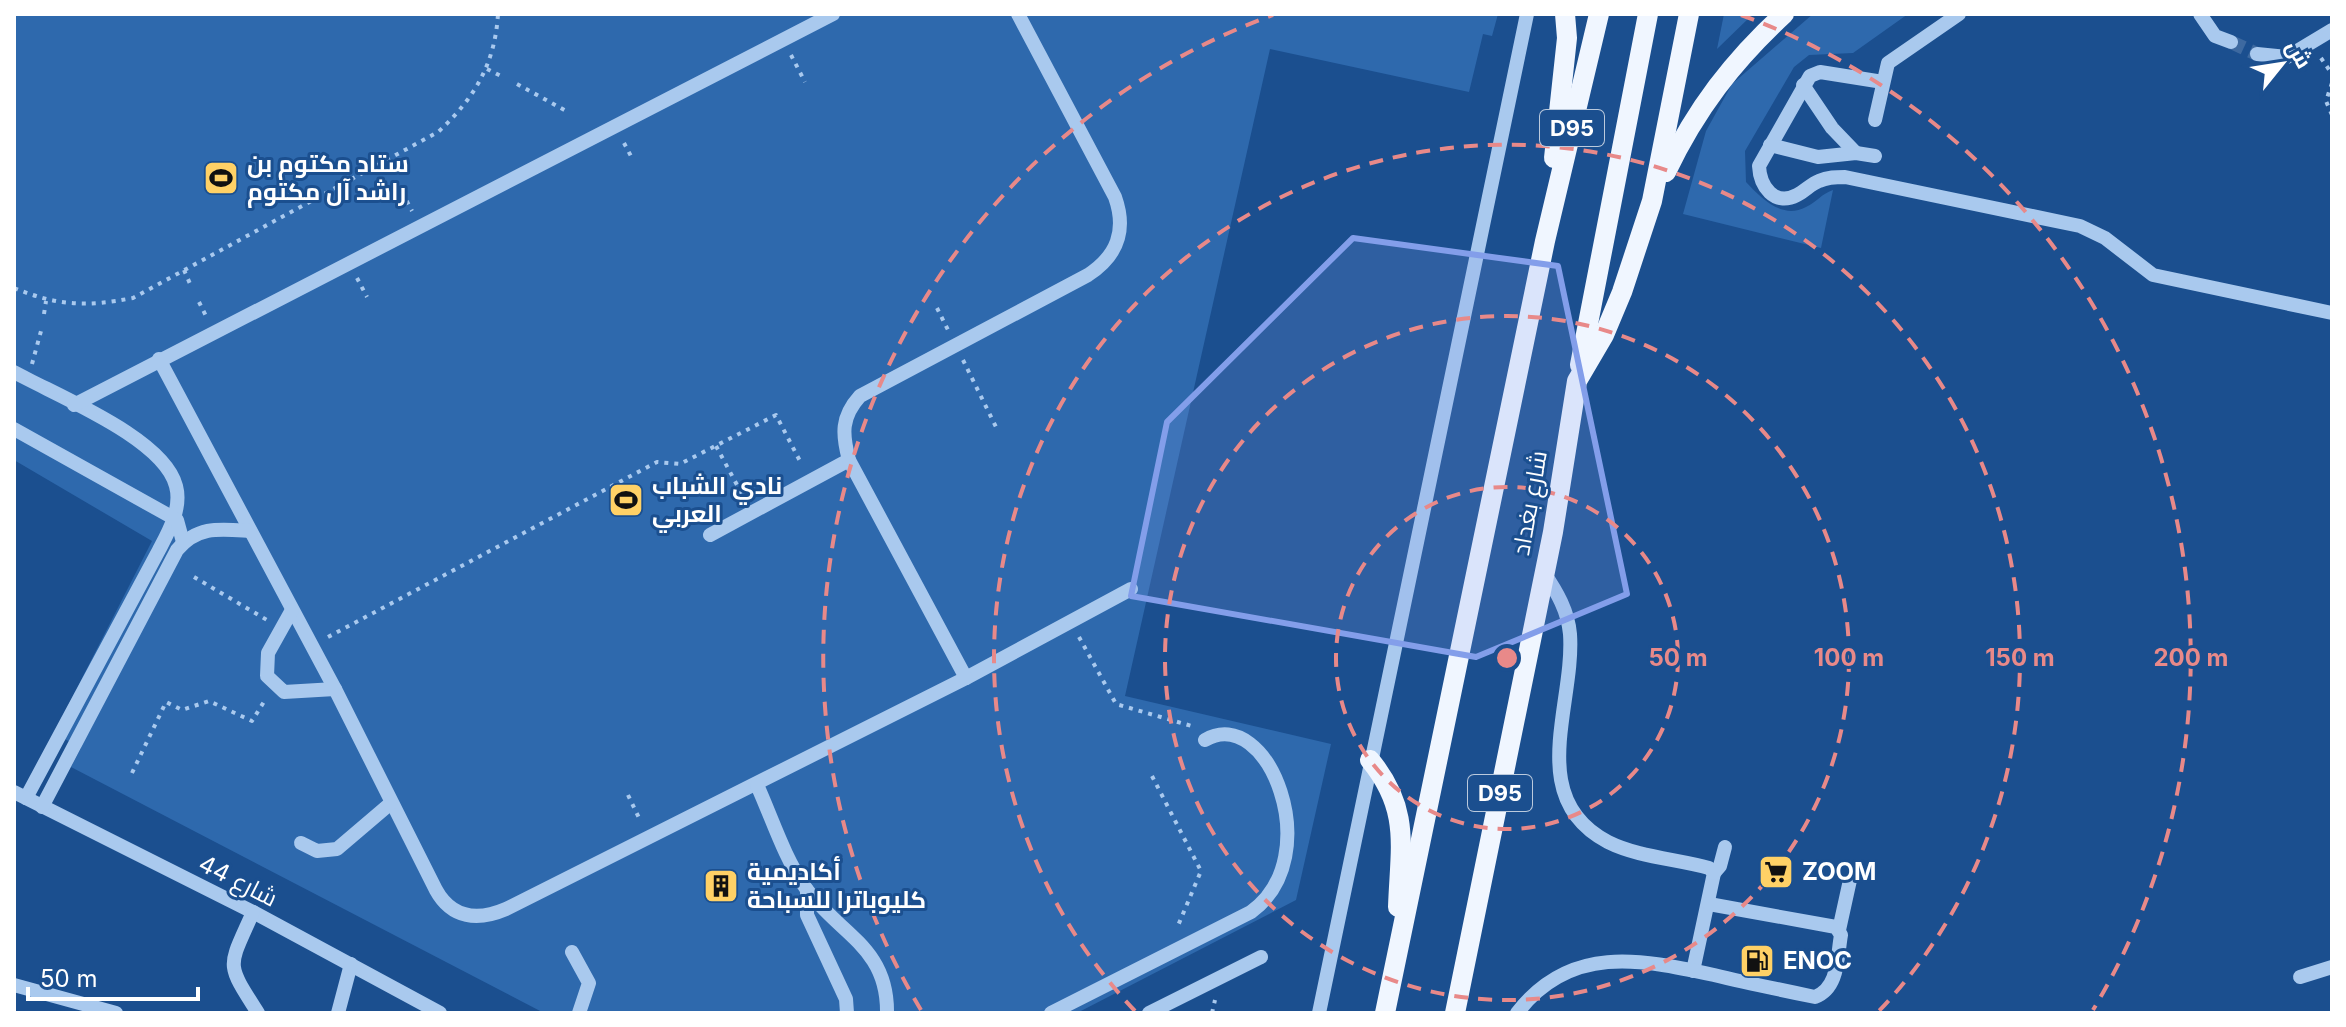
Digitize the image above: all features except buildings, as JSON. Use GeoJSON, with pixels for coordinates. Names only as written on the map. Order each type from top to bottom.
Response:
{"type":"FeatureCollection","features":[{"type":"Feature","properties":{"kind":"main road"},"geometry":{"type":"LineString","coordinates":[[1545,241],[1567,38],[1565,14]]}},
{"type":"Feature","properties":{"kind":"main road","name":"شارع بغداد"},"geometry":{"type":"LineString","coordinates":[[1385,1013],[1545,241],[1599,14]]}},
{"type":"Feature","properties":{"kind":"main road"},"geometry":{"type":"LineString","coordinates":[[1577,381],[1648,14]]}},
{"type":"Feature","properties":{"kind":"main road","name":"شارع بغداد"},"geometry":{"type":"LineString","coordinates":[[1455,1013],[1544,573],[1577,381],[1604,335],[1622,292],[1652,201],[1689,14]]}},
{"type":"Feature","properties":{"kind":"main road"},"geometry":{"type":"LineString","coordinates":[[1652,201],[1684,134],[1708,95],[1736,61],[1784,14]]}},
{"type":"Feature","properties":{"kind":"main road"},"geometry":{"type":"LineString","coordinates":[[1370,760],[1389,783],[1399,812],[1397,962]]}},
{"type":"Feature","properties":{"kind":"street"},"geometry":{"type":"LineString","coordinates":[[74,405],[833,14]]}},
{"type":"Feature","properties":{"kind":"street"},"geometry":{"type":"LineString","coordinates":[[966,678],[849,460],[844,423],[849,408],[860,396],[1103,265],[1115,250],[1121,232],[1121,215],[1115,197],[1018,14]]}},
{"type":"Feature","properties":{"kind":"street"},"geometry":{"type":"LineString","coordinates":[[1319,1013],[1527,14]]}},
{"type":"Feature","properties":{"kind":"street"},"geometry":{"type":"LineString","coordinates":[[1875,120],[1885,69],[1893,57],[1959,14]]}},
{"type":"Feature","properties":{"kind":"street"},"geometry":{"type":"LineString","coordinates":[[2200,14],[2215,36],[2231,42]]}},
{"type":"Feature","properties":{"kind":"street"},"geometry":{"type":"LineString","coordinates":[[2257,54],[2287,57],[2332,30]]}},
{"type":"Feature","properties":{"kind":"street"},"geometry":{"type":"LineString","coordinates":[[1883,82],[1820,72],[1803,85],[1759,166],[1760,180],[1767,192],[1779,198],[1793,198],[1830,177],[1845,177],[2080,226],[2105,238],[2153,275],[2332,313]]}},
{"type":"Feature","properties":{"kind":"street"},"geometry":{"type":"LineString","coordinates":[[1803,85],[1832,128],[1856,153]]}},
{"type":"Feature","properties":{"kind":"street"},"geometry":{"type":"LineString","coordinates":[[1770,145],[1818,157],[1856,153],[1875,156]]}},
{"type":"Feature","properties":{"kind":"street"},"geometry":{"type":"LineString","coordinates":[[159,359],[335,689],[442,901],[464,916],[479,917],[506,909],[966,678],[1131,589]]}},
{"type":"Feature","properties":{"kind":"street"},"geometry":{"type":"LineString","coordinates":[[14,372],[157,453],[177,488],[177,507],[173,518],[18,796]]}},
{"type":"Feature","properties":{"kind":"street"},"geometry":{"type":"LineString","coordinates":[[14,429],[173,518],[181,527],[183,542]]}},
{"type":"Feature","properties":{"kind":"street"},"geometry":{"type":"LineString","coordinates":[[710,535],[849,460]]}},
{"type":"Feature","properties":{"kind":"street"},"geometry":{"type":"LineString","coordinates":[[42,807],[183,542],[206,529],[250,531]]}},
{"type":"Feature","properties":{"kind":"street"},"geometry":{"type":"LineString","coordinates":[[1544,573],[1557,591],[1570,633],[1558,755],[1559,774],[1573,809],[1585,824],[1608,842],[1702,866],[1714,873]]}},
{"type":"Feature","properties":{"kind":"street"},"geometry":{"type":"LineString","coordinates":[[292,610],[280,627],[265,665],[274,686],[296,693],[335,689]]}},
{"type":"Feature","properties":{"kind":"street"},"geometry":{"type":"LineString","coordinates":[[1051,1013],[1265,901],[1277,885],[1287,856],[1284,804],[1262,757],[1243,737],[1211,736]]}},
{"type":"Feature","properties":{"kind":"street"},"geometry":{"type":"LineString","coordinates":[[757,785],[807,890],[869,952],[884,981],[887,1013]]}},
{"type":"Feature","properties":{"kind":"street","name":"شارع 44"},"geometry":{"type":"LineString","coordinates":[[18,796],[253,912],[440,1013]]}},
{"type":"Feature","properties":{"kind":"street"},"geometry":{"type":"LineString","coordinates":[[301,843],[317,851],[337,849],[391,803]]}},
{"type":"Feature","properties":{"kind":"street"},"geometry":{"type":"LineString","coordinates":[[1693,971],[1714,873],[1720,866],[1725,847]]}},
{"type":"Feature","properties":{"kind":"street"},"geometry":{"type":"LineString","coordinates":[[1517,1013],[1539,991],[1582,966],[1639,960],[1815,997],[1833,983],[1839,930],[1850,880]]}},
{"type":"Feature","properties":{"kind":"street"},"geometry":{"type":"LineString","coordinates":[[807,890],[807,915],[846,999],[847,1013]]}},
{"type":"Feature","properties":{"kind":"street"},"geometry":{"type":"LineString","coordinates":[[1709,904],[1839,930]]}},
{"type":"Feature","properties":{"kind":"street"},"geometry":{"type":"LineString","coordinates":[[253,912],[233,956],[235,980],[258,1013]]}},
{"type":"Feature","properties":{"kind":"street"},"geometry":{"type":"LineString","coordinates":[[572,952],[589,983],[579,1013]]}},
{"type":"Feature","properties":{"kind":"street"},"geometry":{"type":"LineString","coordinates":[[1149,1013],[1261,957]]}},
{"type":"Feature","properties":{"kind":"street"},"geometry":{"type":"LineString","coordinates":[[338,1013],[351,964]]}},
{"type":"Feature","properties":{"kind":"street"},"geometry":{"type":"LineString","coordinates":[[2300,977],[2332,967]]}},
{"type":"Feature","properties":{"kind":"street"},"geometry":{"type":"LineString","coordinates":[[14,985],[116,1013]]}},
{"type":"Feature","properties":{"kind":"path"},"geometry":{"type":"LineString","coordinates":[[14,288],[46,301],[82,305],[133,298],[438,132],[464,108],[487,69],[498,14]]}},
{"type":"Feature","properties":{"kind":"path"},"geometry":{"type":"LineString","coordinates":[[783,40],[805,82]]}},
{"type":"Feature","properties":{"kind":"path"},"geometry":{"type":"LineString","coordinates":[[487,69],[501,76]]}},
{"type":"Feature","properties":{"kind":"path"},"geometry":{"type":"LineString","coordinates":[[2332,83],[2326,101],[2332,115]]}},
{"type":"Feature","properties":{"kind":"path"},"geometry":{"type":"LineString","coordinates":[[517,84],[568,112]]}},
{"type":"Feature","properties":{"kind":"path"},"geometry":{"type":"LineString","coordinates":[[386,161],[394,176]]}},
{"type":"Feature","properties":{"kind":"path"},"geometry":{"type":"LineString","coordinates":[[184,270],[191,286]]}},
{"type":"Feature","properties":{"kind":"path"},"geometry":{"type":"LineString","coordinates":[[44,314],[46,301]]}},
{"type":"Feature","properties":{"kind":"path"},"geometry":{"type":"LineString","coordinates":[[937,308],[998,431]]}},
{"type":"Feature","properties":{"kind":"path"},"geometry":{"type":"LineString","coordinates":[[28,380],[41,331]]}},
{"type":"Feature","properties":{"kind":"path"},"geometry":{"type":"LineString","coordinates":[[312,645],[657,462],[680,464],[776,415],[810,481]]}},
{"type":"Feature","properties":{"kind":"path"},"geometry":{"type":"LineString","coordinates":[[716,446],[752,512]]}},
{"type":"Feature","properties":{"kind":"path"},"geometry":{"type":"LineString","coordinates":[[194,577],[280,627]]}},
{"type":"Feature","properties":{"kind":"path"},"geometry":{"type":"LineString","coordinates":[[1071,621],[1116,704],[1211,736]]}},
{"type":"Feature","properties":{"kind":"path"},"geometry":{"type":"LineString","coordinates":[[132,773],[166,702],[182,710],[209,701],[252,721],[274,686]]}},
{"type":"Feature","properties":{"kind":"path"},"geometry":{"type":"LineString","coordinates":[[1152,776],[1201,871],[1193,897],[1164,956]]}},
{"type":"Feature","properties":{"kind":"path"},"geometry":{"type":"LineString","coordinates":[[628,795],[650,838]]}},
{"type":"Feature","properties":{"kind":"highlighted area"},"geometry":{"type":"Polygon","coordinates":[[[1353,238],[1558,266],[1627,594],[1476,657],[1131,596],[1167,422],[1353,238]]]}},
{"type":"Feature","properties":{"kind":"shaded area","name":"نادي الشباب العربي"},"geometry":{"type":"Polygon","coordinates":[[[14,14],[1498,14],[1492,36],[1483,34],[1469,92],[1270,49],[1125,696],[1331,744],[1296,900],[1077,1013],[544,1013],[71,767],[81,748],[54,733],[152,541],[14,460],[14,14]]]}},
{"type":"Feature","properties":{"kind":"shaded area"},"geometry":{"type":"Polygon","coordinates":[[[1724,14],[1753,14],[1717,49],[1724,14]]]}},
{"type":"Feature","properties":{"kind":"shaded area"},"geometry":{"type":"Polygon","coordinates":[[[1813,14],[1908,14],[1853,53],[1809,55],[1794,67],[1745,151],[1746,182],[1780,209],[1797,210],[1833,190],[1821,248],[1683,214],[1706,131],[1732,84],[1813,14]]]}},
{"type":"Feature","properties":{"kind":"tunnel"},"geometry":{"type":"LineString","coordinates":[[2231,42],[2257,54]]}},
{"type":"Feature","properties":{"kind":"place","name":"ستاد مكتوم بن راشد آل مكتوم"},"geometry":{"type":"Point","coordinates":[221,178]}},
{"type":"Feature","properties":{"kind":"place","name":"نادي الشباب العربي"},"geometry":{"type":"Point","coordinates":[626,500]}},
{"type":"Feature","properties":{"kind":"place","name":"ZOOM"},"geometry":{"type":"Point","coordinates":[1776,872]}},
{"type":"Feature","properties":{"kind":"place","name":"أكاديمية كليوباترا للسباحة"},"geometry":{"type":"Point","coordinates":[721,886]}},
{"type":"Feature","properties":{"kind":"place","name":"ENOC"},"geometry":{"type":"Point","coordinates":[1757,961]}}]}
